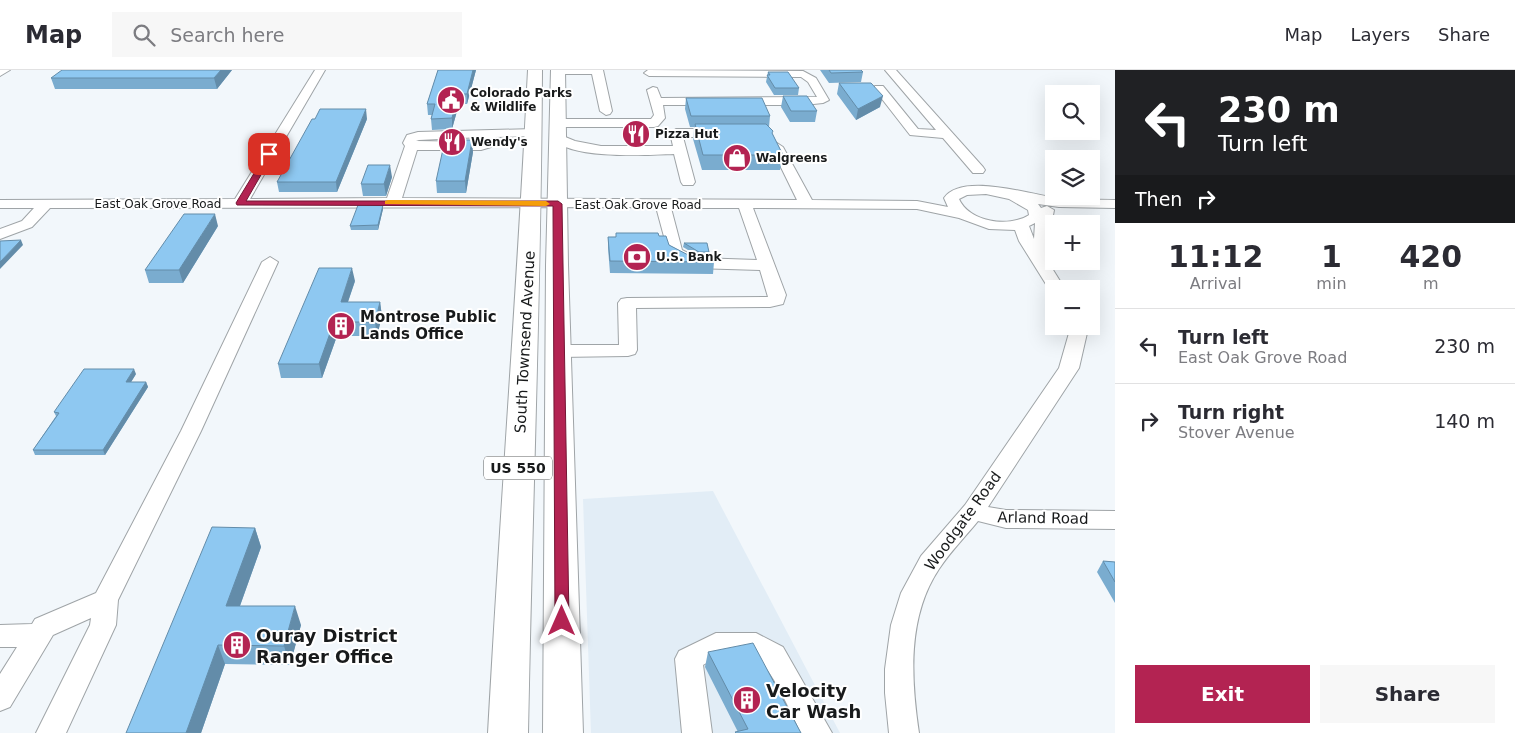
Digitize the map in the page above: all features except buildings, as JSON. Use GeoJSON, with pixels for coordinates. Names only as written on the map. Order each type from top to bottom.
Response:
{"type":"FeatureCollection","features":[{"type":"Feature","properties":{"kind":"highway","name":"South Townsend Avenue"},"geometry":{"type":"LineString","coordinates":[[535,70],[534,132],[545,203],[559,351],[563,733]]}},
{"type":"Feature","properties":{"kind":"highway","name":"South Townsend Avenue"},"geometry":{"type":"LineString","coordinates":[[508,733],[518,463],[545,203],[557,166],[558,70]]}},
{"type":"Feature","properties":{"kind":"street"},"geometry":{"type":"LineString","coordinates":[[0,73],[5,70]]}},
{"type":"Feature","properties":{"kind":"street"},"geometry":{"type":"LineString","coordinates":[[240,203],[320,70]]}},
{"type":"Feature","properties":{"kind":"street"},"geometry":{"type":"LineString","coordinates":[[558,70],[598,71],[606,111]]}},
{"type":"Feature","properties":{"kind":"street"},"geometry":{"type":"LineString","coordinates":[[558,124],[606,111],[658,106],[823,100],[812,80],[803,74],[648,72],[658,106],[659,118],[654,123],[558,124]]}},
{"type":"Feature","properties":{"kind":"street"},"geometry":{"type":"LineString","coordinates":[[742,72],[755,101]]}},
{"type":"Feature","properties":{"kind":"street"},"geometry":{"type":"LineString","coordinates":[[865,89],[885,75]]}},
{"type":"Feature","properties":{"kind":"street"},"geometry":{"type":"LineString","coordinates":[[885,75],[947,135],[988,183],[1042,211]]}},
{"type":"Feature","properties":{"kind":"street"},"geometry":{"type":"LineString","coordinates":[[885,75],[914,132],[947,135]]}},
{"type":"Feature","properties":{"kind":"street"},"geometry":{"type":"LineString","coordinates":[[817,89],[836,89]]}},
{"type":"Feature","properties":{"kind":"street"},"geometry":{"type":"LineString","coordinates":[[558,124],[567,144],[595,150],[680,150]]}},
{"type":"Feature","properties":{"kind":"street"},"geometry":{"type":"LineString","coordinates":[[393,203],[412,145],[409,142],[411,138],[418,136],[482,138],[534,132]]}},
{"type":"Feature","properties":{"kind":"street"},"geometry":{"type":"LineString","coordinates":[[688,182],[676,133],[732,133]]}},
{"type":"Feature","properties":{"kind":"street"},"geometry":{"type":"LineString","coordinates":[[773,140],[807,204]]}},
{"type":"Feature","properties":{"kind":"street"},"geometry":{"type":"LineString","coordinates":[[557,166],[568,157],[595,150]]}},
{"type":"Feature","properties":{"kind":"street"},"geometry":{"type":"LineString","coordinates":[[967,191],[977,182],[978,170]]}},
{"type":"Feature","properties":{"kind":"street"},"geometry":{"type":"LineString","coordinates":[[967,191],[1005,193],[1045,201]]}},
{"type":"Feature","properties":{"kind":"street","name":"East Oak Grove Road"},"geometry":{"type":"LineString","coordinates":[[917,205],[951,198],[956,194],[967,191]]}},
{"type":"Feature","properties":{"kind":"street"},"geometry":{"type":"LineString","coordinates":[[951,198],[955,209],[962,214]]}},
{"type":"Feature","properties":{"kind":"street","name":"East Oak Grove Road"},"geometry":{"type":"LineString","coordinates":[[0,204],[545,203],[745,206],[807,204],[917,205],[962,214],[993,224]]}},
{"type":"Feature","properties":{"kind":"street"},"geometry":{"type":"LineString","coordinates":[[0,234],[28,224],[46,204]]}},
{"type":"Feature","properties":{"kind":"street"},"geometry":{"type":"LineString","coordinates":[[1100,204],[1115,204]]}},
{"type":"Feature","properties":{"kind":"street"},"geometry":{"type":"LineString","coordinates":[[663,205],[675,252],[694,263],[766,265]]}},
{"type":"Feature","properties":{"kind":"street"},"geometry":{"type":"LineString","coordinates":[[993,224],[1020,225],[1032,221],[1042,211],[1073,205]]}},
{"type":"Feature","properties":{"kind":"street"},"geometry":{"type":"LineString","coordinates":[[559,351],[628,350],[627,303],[770,302],[777,300],[777,295],[745,206]]}},
{"type":"Feature","properties":{"kind":"street"},"geometry":{"type":"LineString","coordinates":[[1041,263],[1043,245],[1042,211]]}},
{"type":"Feature","properties":{"kind":"street"},"geometry":{"type":"LineString","coordinates":[[993,224],[1041,263]]}},
{"type":"Feature","properties":{"kind":"street"},"geometry":{"type":"LineString","coordinates":[[1020,225],[1027,241],[1052,280]]}},
{"type":"Feature","properties":{"kind":"street"},"geometry":{"type":"LineString","coordinates":[[51,733],[103,625],[104,600],[191,431],[270,262]]}},
{"type":"Feature","properties":{"kind":"street","name":"Woodgate Road"},"geometry":{"type":"LineString","coordinates":[[904,733],[899,693],[899,669],[904,626],[914,593],[930,563],[973,511],[1068,368],[1077,335]]}},
{"type":"Feature","properties":{"kind":"street","name":"Arland Road"},"geometry":{"type":"LineString","coordinates":[[973,511],[992,518],[1006,519],[1115,520]]}},
{"type":"Feature","properties":{"kind":"street"},"geometry":{"type":"LineString","coordinates":[[0,698],[44,627],[104,600]]}},
{"type":"Feature","properties":{"kind":"street"},"geometry":{"type":"LineString","coordinates":[[0,636],[38,635]]}},
{"type":"Feature","properties":{"kind":"street"},"geometry":{"type":"LineString","coordinates":[[697,733],[691,692],[689,659],[716,644],[756,644],[773,655],[817,733]]}},
{"type":"Feature","properties":{"kind":"shaded area"},"geometry":{"type":"Polygon","coordinates":[[[713,491],[840,733],[591,733],[583,499],[713,491]]]}},
{"type":"Feature","properties":{"kind":"slow traffic"},"geometry":{"type":"LineString","coordinates":[[388,203],[504,202],[546,204]]}},
{"type":"Feature","properties":{"kind":"place","name":"Colorado Parks & Wildlife"},"geometry":{"type":"Point","coordinates":[451,100]}},
{"type":"Feature","properties":{"kind":"place","name":"Pizza Hut"},"geometry":{"type":"Point","coordinates":[636,134]}},
{"type":"Feature","properties":{"kind":"place","name":"Wendy's"},"geometry":{"type":"Point","coordinates":[452,142]}},
{"type":"Feature","properties":{"kind":"place","name":"Walgreens"},"geometry":{"type":"Point","coordinates":[737,158]}},
{"type":"Feature","properties":{"kind":"place","name":"U.S. Bank"},"geometry":{"type":"Point","coordinates":[637,257]}},
{"type":"Feature","properties":{"kind":"place","name":"Montrose Public Lands Office"},"geometry":{"type":"Point","coordinates":[341,326]}},
{"type":"Feature","properties":{"kind":"place","name":"Ouray District Ranger Office"},"geometry":{"type":"Point","coordinates":[237,645]}},
{"type":"Feature","properties":{"kind":"place","name":"Velocity Car Wash"},"geometry":{"type":"Point","coordinates":[747,700]}},
{"type":"Feature","properties":{"kind":"route"},"geometry":{"type":"LineString","coordinates":[[269,154],[240,203],[504,202],[558,204],[562,621]]}}]}
